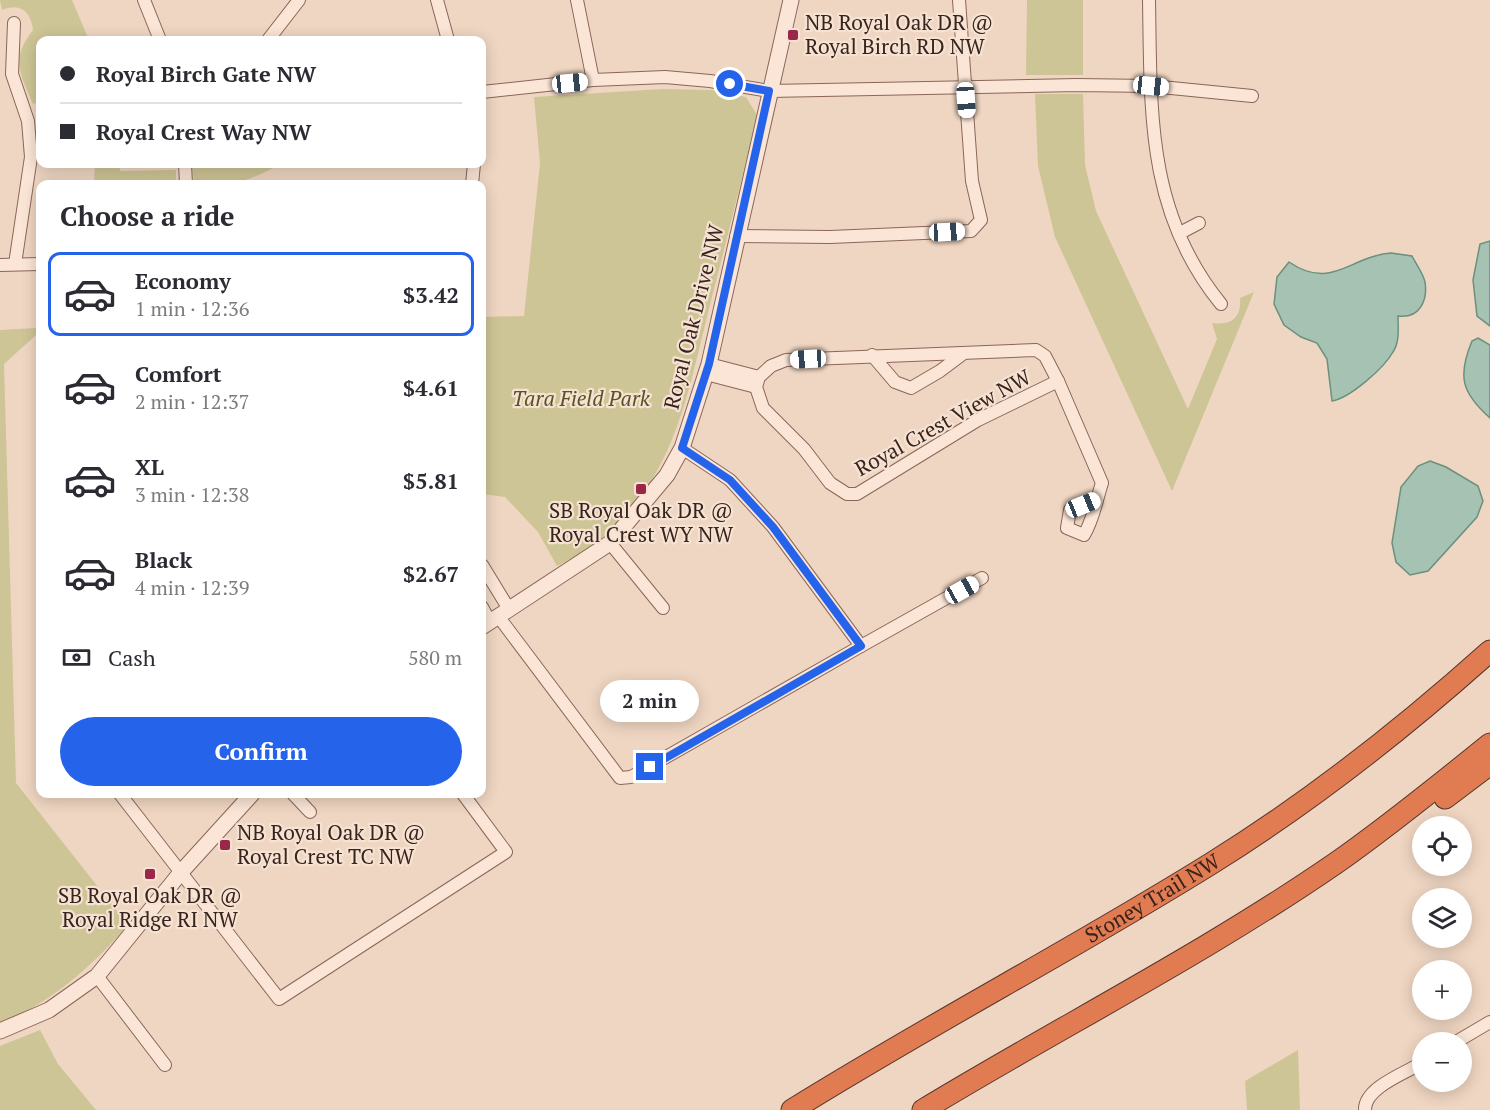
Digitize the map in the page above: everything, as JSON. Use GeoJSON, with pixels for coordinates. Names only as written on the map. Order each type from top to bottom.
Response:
{"type":"FeatureCollection","features":[{"type":"Feature","properties":{"kind":"highway","name":"Stoney Trail NW"},"geometry":{"type":"LineString","coordinates":[[792,1110],[1213,862],[1337,777],[1440,696],[1490,651]]}},
{"type":"Feature","properties":{"kind":"highway"},"geometry":{"type":"LineString","coordinates":[[922,1110],[1046,1040],[1253,916],[1335,863],[1406,811],[1490,744]]}},
{"type":"Feature","properties":{"kind":"highway"},"geometry":{"type":"LineString","coordinates":[[1335,863],[1370,854],[1490,764]]}},
{"type":"Feature","properties":{"kind":"street"},"geometry":{"type":"LineString","coordinates":[[144,0],[158,36]]}},
{"type":"Feature","properties":{"kind":"street"},"geometry":{"type":"LineString","coordinates":[[437,0],[447,36]]}},
{"type":"Feature","properties":{"kind":"street"},"geometry":{"type":"LineString","coordinates":[[577,0],[593,80]]}},
{"type":"Feature","properties":{"kind":"street","name":"Royal Oak Drive NW"},"geometry":{"type":"LineString","coordinates":[[494,618],[610,543],[667,475],[682,448],[707,369],[735,236],[791,0]]}},
{"type":"Feature","properties":{"kind":"street"},"geometry":{"type":"LineString","coordinates":[[735,236],[830,237],[970,231],[981,220],[972,181],[958,0]]}},
{"type":"Feature","properties":{"kind":"street"},"geometry":{"type":"LineString","coordinates":[[1149,0],[1153,145],[1161,187],[1198,276],[1221,304]]}},
{"type":"Feature","properties":{"kind":"street"},"geometry":{"type":"LineString","coordinates":[[271,36],[296,1]]}},
{"type":"Feature","properties":{"kind":"street"},"geometry":{"type":"LineString","coordinates":[[14,23],[12,74],[28,121],[31,158],[15,264]]}},
{"type":"Feature","properties":{"kind":"street"},"geometry":{"type":"LineString","coordinates":[[486,92],[593,80],[665,77],[710,81],[769,91],[1151,86],[1252,96]]}},
{"type":"Feature","properties":{"kind":"street"},"geometry":{"type":"LineString","coordinates":[[1180,232],[1199,223]]}},
{"type":"Feature","properties":{"kind":"street"},"geometry":{"type":"LineString","coordinates":[[0,265],[36,264]]}},
{"type":"Feature","properties":{"kind":"street","name":"Royal Crest View NW"},"geometry":{"type":"LineString","coordinates":[[1036,350],[1045,356],[1058,381],[978,420],[857,494],[847,494],[830,483],[804,449],[763,408],[757,382],[771,366],[786,360],[872,355],[1036,350]]}},
{"type":"Feature","properties":{"kind":"street"},"geometry":{"type":"LineString","coordinates":[[872,355],[895,382],[911,388],[964,353]]}},
{"type":"Feature","properties":{"kind":"street"},"geometry":{"type":"LineString","coordinates":[[707,369],[757,382]]}},
{"type":"Feature","properties":{"kind":"street"},"geometry":{"type":"LineString","coordinates":[[1058,381],[1102,477],[1096,499]]}},
{"type":"Feature","properties":{"kind":"street"},"geometry":{"type":"LineString","coordinates":[[682,448],[730,480],[773,527],[861,646]]}},
{"type":"Feature","properties":{"kind":"street"},"geometry":{"type":"LineString","coordinates":[[610,543],[663,608]]}},
{"type":"Feature","properties":{"kind":"street"},"geometry":{"type":"LineString","coordinates":[[486,583],[494,618],[620,778],[631,777],[982,578]]}},
{"type":"Feature","properties":{"kind":"street"},"geometry":{"type":"LineString","coordinates":[[123,798],[279,999],[507,852],[466,798]]}},
{"type":"Feature","properties":{"kind":"street"},"geometry":{"type":"LineString","coordinates":[[0,1031],[49,1010],[97,976],[182,871],[248,798]]}},
{"type":"Feature","properties":{"kind":"street"},"geometry":{"type":"LineString","coordinates":[[297,798],[310,812]]}},
{"type":"Feature","properties":{"kind":"street"},"geometry":{"type":"LineString","coordinates":[[97,976],[165,1065]]}},
{"type":"Feature","properties":{"kind":"street"},"geometry":{"type":"LineString","coordinates":[[1472,1033],[1490,1022]]}},
{"type":"Feature","properties":{"kind":"street"},"geometry":{"type":"LineString","coordinates":[[1365,1110],[1364,1103],[1372,1092],[1412,1069]]}},
{"type":"Feature","properties":{"kind":"green space"},"geometry":{"type":"Polygon","coordinates":[[[0,0],[72,0],[87,36],[36,36],[36,103],[33,104],[21,75],[19,58],[21,49],[33,30],[32,24],[24,10],[20,8],[2,10],[0,0]]]}},
{"type":"Feature","properties":{"kind":"green space"},"geometry":{"type":"Polygon","coordinates":[[[1027,0],[1083,0],[1083,75],[1026,75],[1027,0]]]}},
{"type":"Feature","properties":{"kind":"green space","name":"Tara Field Park"},"geometry":{"type":"Polygon","coordinates":[[[662,89],[712,90],[746,97],[757,115],[685,404],[661,464],[644,492],[623,519],[596,543],[557,566],[538,532],[505,497],[486,495],[486,317],[524,316],[540,163],[534,97],[662,89]]]}},
{"type":"Feature","properties":{"kind":"green space"},"geometry":{"type":"Polygon","coordinates":[[[1035,94],[1083,94],[1085,165],[1096,211],[1188,409],[1217,339],[1212,323],[1224,323],[1234,319],[1239,311],[1240,298],[1254,292],[1172,491],[1055,237],[1038,166],[1035,94]]]}},
{"type":"Feature","properties":{"kind":"green space"},"geometry":{"type":"Polygon","coordinates":[[[95,168],[120,168],[120,171],[176,170],[176,180],[94,180],[95,168]]]}},
{"type":"Feature","properties":{"kind":"green space"},"geometry":{"type":"Polygon","coordinates":[[[192,168],[273,168],[244,180],[194,180],[192,168]]]}},
{"type":"Feature","properties":{"kind":"green space"},"geometry":{"type":"Polygon","coordinates":[[[36,328],[36,335],[4,364],[16,783],[128,925],[70,982],[37,1005],[0,1023],[0,330],[36,328]]]}},
{"type":"Feature","properties":{"kind":"green space"},"geometry":{"type":"Polygon","coordinates":[[[40,1030],[58,1064],[96,1110],[0,1110],[0,1046],[40,1030]]]}},
{"type":"Feature","properties":{"kind":"green space"},"geometry":{"type":"Polygon","coordinates":[[[1298,1050],[1300,1110],[1247,1110],[1245,1081],[1298,1050]]]}},
{"type":"Feature","properties":{"kind":"shaded area"},"geometry":{"type":"Polygon","coordinates":[[[1490,241],[1490,326],[1477,316],[1473,280],[1480,244],[1490,241]]]}},
{"type":"Feature","properties":{"kind":"shaded area"},"geometry":{"type":"Polygon","coordinates":[[[1391,253],[1412,256],[1425,282],[1423,302],[1417,312],[1412,315],[1398,316],[1397,344],[1389,359],[1357,388],[1332,401],[1327,359],[1317,343],[1301,337],[1284,325],[1274,304],[1277,277],[1289,262],[1304,270],[1329,273],[1363,260],[1391,253]]]}},
{"type":"Feature","properties":{"kind":"shaded area"},"geometry":{"type":"Polygon","coordinates":[[[1478,338],[1490,345],[1490,418],[1473,400],[1465,384],[1467,354],[1472,341],[1478,338]]]}},
{"type":"Feature","properties":{"kind":"shaded area"},"geometry":{"type":"Polygon","coordinates":[[[1430,461],[1446,467],[1478,486],[1483,501],[1477,517],[1428,571],[1410,575],[1396,562],[1392,543],[1401,487],[1418,466],[1430,461]]]}},
{"type":"Feature","properties":{"kind":"place","name":"NB Royal Oak DR @ Royal Birch RD NW"},"geometry":{"type":"Point","coordinates":[793,35]}},
{"type":"Feature","properties":{"kind":"place","name":"SB Royal Oak DR @ Royal Crest WY NW"},"geometry":{"type":"Point","coordinates":[641,489]}},
{"type":"Feature","properties":{"kind":"place","name":"NB Royal Oak DR @ Royal Crest TC NW"},"geometry":{"type":"Point","coordinates":[225,845]}},
{"type":"Feature","properties":{"kind":"place","name":"SB Royal Oak DR @ Royal Ridge RI NW"},"geometry":{"type":"Point","coordinates":[150,874]}},
{"type":"Feature","properties":{"kind":"route"},"geometry":{"type":"LineString","coordinates":[[650,767],[861,646],[773,527],[730,480],[682,448],[709,364],[735,236],[769,91],[730,84]]}}]}
